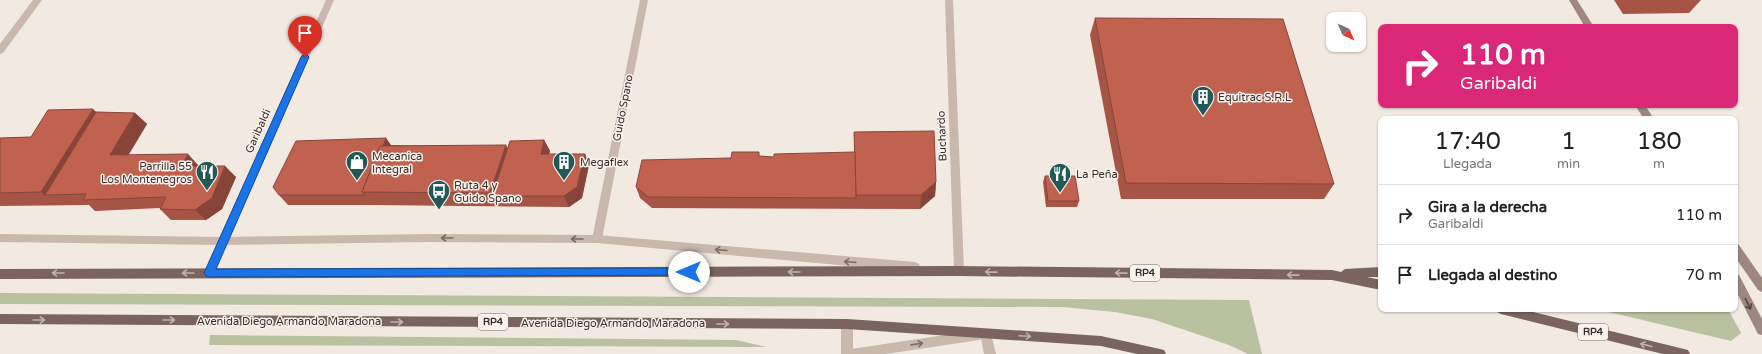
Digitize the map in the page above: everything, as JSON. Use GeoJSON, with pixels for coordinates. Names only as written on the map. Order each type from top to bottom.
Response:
{"type":"FeatureCollection","features":[{"type":"Feature","properties":{"kind":"main road"},"geometry":{"type":"LineString","coordinates":[[1573,0],[1588,24]]}},
{"type":"Feature","properties":{"kind":"main road"},"geometry":{"type":"LineString","coordinates":[[1738,252],[1758,275],[1762,287]]}},
{"type":"Feature","properties":{"kind":"main road","name":"RP4"},"geometry":{"type":"LineString","coordinates":[[0,274],[959,271],[1332,275],[1378,284]]}},
{"type":"Feature","properties":{"kind":"main road"},"geometry":{"type":"LineString","coordinates":[[1332,275],[1378,272]]}},
{"type":"Feature","properties":{"kind":"main road"},"geometry":{"type":"LineString","coordinates":[[1738,284],[1762,330]]}},
{"type":"Feature","properties":{"kind":"main road","name":"RP4"},"geometry":{"type":"LineString","coordinates":[[1513,312],[1684,354]]}},
{"type":"Feature","properties":{"kind":"main road","name":"Avenida Diego Armando Maradona"},"geometry":{"type":"LineString","coordinates":[[0,319],[847,324],[1101,341],[1160,354]]}},
{"type":"Feature","properties":{"kind":"street"},"geometry":{"type":"LineString","coordinates":[[0,51],[38,0]]}},
{"type":"Feature","properties":{"kind":"street","name":"Garibaldi"},"geometry":{"type":"LineString","coordinates":[[209,273],[222,240],[330,0]]}},
{"type":"Feature","properties":{"kind":"street","name":"Guido Spano"},"geometry":{"type":"LineString","coordinates":[[597,239],[644,0]]}},
{"type":"Feature","properties":{"kind":"street","name":"Buchardo"},"geometry":{"type":"LineString","coordinates":[[949,0],[959,271]]}},
{"type":"Feature","properties":{"kind":"street"},"geometry":{"type":"LineString","coordinates":[[0,238],[222,240],[429,238],[597,239],[959,271]]}},
{"type":"Feature","properties":{"kind":"street"},"geometry":{"type":"LineString","coordinates":[[847,324],[847,354]]}},
{"type":"Feature","properties":{"kind":"street"},"geometry":{"type":"LineString","coordinates":[[986,334],[990,354]]}},
{"type":"Feature","properties":{"kind":"street","name":"Avenida Diego Armando Maradona"},"geometry":{"type":"LineString","coordinates":[[851,354],[986,334]]}},
{"type":"Feature","properties":{"kind":"green space"},"geometry":{"type":"Polygon","coordinates":[[[0,293],[1249,300],[1262,354],[1248,354],[1229,345],[1152,319],[1115,312],[1062,307],[0,304],[0,293]]]}},
{"type":"Feature","properties":{"kind":"green space"},"geometry":{"type":"Polygon","coordinates":[[[1609,312],[1730,312],[1741,333],[1731,341],[1609,312]]]}},
{"type":"Feature","properties":{"kind":"green space"},"geometry":{"type":"Polygon","coordinates":[[[210,335],[736,340],[766,347],[209,345],[210,335]]]}},
{"type":"Feature","properties":{"kind":"building","name":"Equitrac S.R.L"},"geometry":{"type":"Polygon","coordinates":[[[1095,18],[1283,19],[1334,184],[1126,183],[1095,18]]]}},
{"type":"Feature","properties":{"kind":"building"},"geometry":{"type":"Polygon","coordinates":[[[93,109],[41,192],[0,193],[0,138],[31,137],[48,110],[93,109]]]}},
{"type":"Feature","properties":{"kind":"building"},"geometry":{"type":"Polygon","coordinates":[[[96,112],[135,113],[110,155],[188,154],[181,166],[225,166],[212,198],[195,210],[160,209],[166,197],[83,200],[86,194],[45,195],[96,112]]]}},
{"type":"Feature","properties":{"kind":"building"},"geometry":{"type":"Polygon","coordinates":[[[934,131],[936,182],[921,195],[856,195],[854,132],[934,131]]]}},
{"type":"Feature","properties":{"kind":"building"},"geometry":{"type":"Polygon","coordinates":[[[386,138],[383,146],[380,146],[362,192],[365,195],[279,195],[273,187],[296,141],[386,138]]]}},
{"type":"Feature","properties":{"kind":"building"},"geometry":{"type":"Polygon","coordinates":[[[544,140],[541,154],[585,154],[577,187],[564,196],[492,196],[510,141],[544,140]]]}},
{"type":"Feature","properties":{"kind":"building"},"geometry":{"type":"Polygon","coordinates":[[[506,145],[490,193],[362,192],[380,146],[506,145]]]}},
{"type":"Feature","properties":{"kind":"building"},"geometry":{"type":"Polygon","coordinates":[[[732,152],[759,152],[759,156],[774,157],[774,154],[855,152],[856,198],[648,197],[636,187],[642,160],[731,158],[732,152]]]}},
{"type":"Feature","properties":{"kind":"building","name":"La Peña"},"geometry":{"type":"Polygon","coordinates":[[[1045,176],[1075,176],[1079,201],[1048,201],[1045,176]]]}},
{"type":"Feature","properties":{"kind":"place","name":"Equitrac S.R.L"},"geometry":{"type":"Point","coordinates":[1203,116]}},
{"type":"Feature","properties":{"kind":"place","name":"Mecanica Integral"},"geometry":{"type":"Point","coordinates":[357,182]}},
{"type":"Feature","properties":{"kind":"place","name":"Megaflex"},"geometry":{"type":"Point","coordinates":[564,182]}},
{"type":"Feature","properties":{"kind":"place","name":"Parrilla 55 Los Montenegros"},"geometry":{"type":"Point","coordinates":[207,192]}},
{"type":"Feature","properties":{"kind":"place","name":"La Peña"},"geometry":{"type":"Point","coordinates":[1060,194]}},
{"type":"Feature","properties":{"kind":"place","name":"Ruta 4 y Guido Spano"},"geometry":{"type":"Point","coordinates":[439,210]}},
{"type":"Feature","properties":{"kind":"route"},"geometry":{"type":"LineString","coordinates":[[305,57],[222,240],[209,273],[689,272]]}}]}
